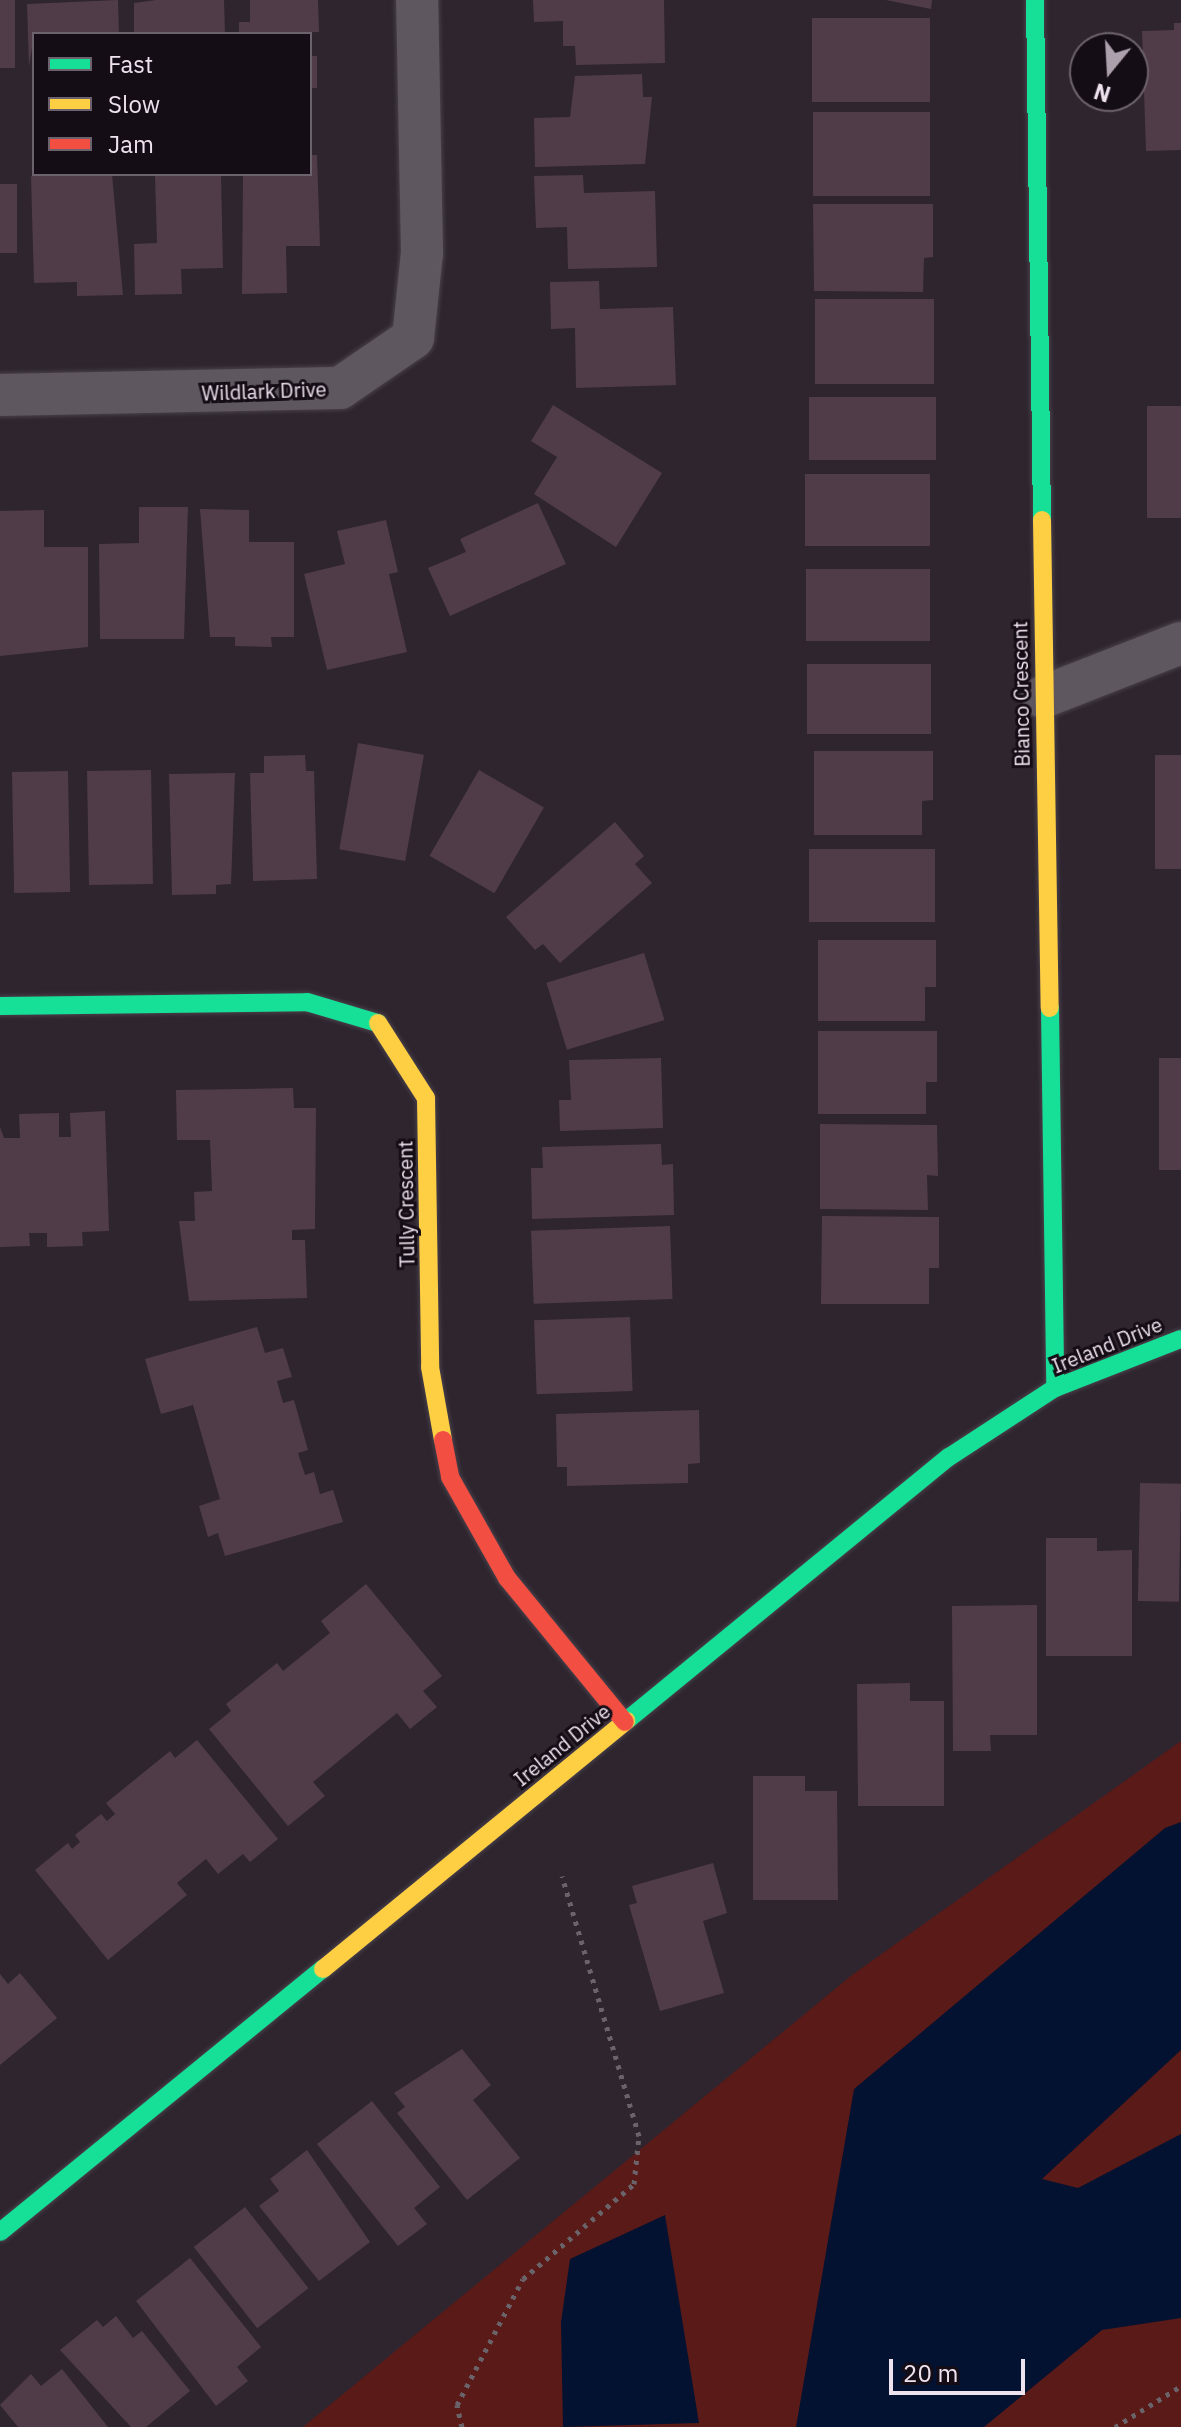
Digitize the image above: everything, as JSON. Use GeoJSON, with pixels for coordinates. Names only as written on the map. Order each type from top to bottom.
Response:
{"type":"FeatureCollection","features":[{"type":"Feature","properties":{"kind":"street","name":"Wildlark Drive"},"geometry":{"type":"LineString","coordinates":[[0,395],[340,388],[413,338],[422,253],[417,0]]}},
{"type":"Feature","properties":{"kind":"street","name":"Bianco Crescent"},"geometry":{"type":"LineString","coordinates":[[1035,0],[1055,1388]]}},
{"type":"Feature","properties":{"kind":"street"},"geometry":{"type":"LineString","coordinates":[[1043,697],[1181,643]]}},
{"type":"Feature","properties":{"kind":"street","name":"Tully Crescent"},"geometry":{"type":"LineString","coordinates":[[0,1006],[307,1002],[382,1024],[426,1098],[430,1367],[450,1477],[507,1578],[625,1722]]}},
{"type":"Feature","properties":{"kind":"street","name":"Ireland Drive"},"geometry":{"type":"LineString","coordinates":[[0,2232],[949,1457],[1055,1388],[1181,1339]]}},
{"type":"Feature","properties":{"kind":"path"},"geometry":{"type":"LineString","coordinates":[[462,2427],[457,2405],[523,2279],[634,2184],[639,2136],[562,1876]]}},
{"type":"Feature","properties":{"kind":"path"},"geometry":{"type":"LineString","coordinates":[[1115,2427],[1181,2386]]}},
{"type":"Feature","properties":{"kind":"shaded area"},"geometry":{"type":"Polygon","coordinates":[[[1181,1741],[1181,2427],[303,2427],[852,1975],[1181,1741]]]}},
{"type":"Feature","properties":{"kind":"water"},"geometry":{"type":"Polygon","coordinates":[[[1181,1822],[1181,2050],[1042,2179],[1078,2188],[1181,2134],[1181,2318],[1102,2330],[984,2427],[796,2427],[854,2089],[1165,1828],[1181,1822]]]}},
{"type":"Feature","properties":{"kind":"water"},"geometry":{"type":"Polygon","coordinates":[[[665,2215],[699,2423],[563,2427],[561,2322],[570,2259],[665,2215]]]}},
{"type":"Feature","properties":{"kind":"building"},"geometry":{"type":"Polygon","coordinates":[[[0,0],[15,0],[15,68],[0,68],[0,0]]]}},
{"type":"Feature","properties":{"kind":"building"},"geometry":{"type":"Polygon","coordinates":[[[118,0],[119,32],[32,32],[29,67],[27,4],[118,0]]]}},
{"type":"Feature","properties":{"kind":"building"},"geometry":{"type":"Polygon","coordinates":[[[224,0],[225,32],[134,32],[134,3],[224,0]]]}},
{"type":"Feature","properties":{"kind":"building"},"geometry":{"type":"Polygon","coordinates":[[[250,0],[318,0],[319,32],[239,32],[239,22],[250,22],[250,0]]]}},
{"type":"Feature","properties":{"kind":"building"},"geometry":{"type":"Polygon","coordinates":[[[533,0],[664,0],[665,63],[576,65],[575,46],[563,46],[563,21],[534,22],[533,0]]]}},
{"type":"Feature","properties":{"kind":"building"},"geometry":{"type":"Polygon","coordinates":[[[886,0],[932,0],[931,9],[886,0]]]}},
{"type":"Feature","properties":{"kind":"building"},"geometry":{"type":"Polygon","coordinates":[[[812,18],[930,18],[930,102],[812,102],[812,18]]]}},
{"type":"Feature","properties":{"kind":"building"},"geometry":{"type":"Polygon","coordinates":[[[1174,23],[1181,23],[1181,150],[1146,151],[1149,32],[1142,31],[1174,30],[1174,23]]]}},
{"type":"Feature","properties":{"kind":"building"},"geometry":{"type":"Polygon","coordinates":[[[312,56],[317,56],[317,88],[312,88],[312,56]]]}},
{"type":"Feature","properties":{"kind":"building"},"geometry":{"type":"Polygon","coordinates":[[[642,74],[643,97],[652,97],[645,164],[535,167],[534,118],[570,117],[575,76],[642,74]]]}},
{"type":"Feature","properties":{"kind":"building"},"geometry":{"type":"Polygon","coordinates":[[[813,112],[930,112],[930,196],[813,196],[813,112]]]}},
{"type":"Feature","properties":{"kind":"building"},"geometry":{"type":"Polygon","coordinates":[[[312,155],[317,155],[320,246],[286,246],[287,293],[242,294],[243,176],[312,176],[312,155]]]}},
{"type":"Feature","properties":{"kind":"building"},"geometry":{"type":"Polygon","coordinates":[[[583,175],[584,193],[655,191],[657,267],[568,269],[567,227],[536,228],[534,176],[583,175]]]}},
{"type":"Feature","properties":{"kind":"building"},"geometry":{"type":"Polygon","coordinates":[[[31,176],[112,176],[123,295],[77,296],[77,282],[34,283],[31,176]]]}},
{"type":"Feature","properties":{"kind":"building"},"geometry":{"type":"Polygon","coordinates":[[[155,176],[221,176],[223,268],[181,269],[182,294],[135,295],[134,244],[157,243],[155,176]]]}},
{"type":"Feature","properties":{"kind":"building"},"geometry":{"type":"Polygon","coordinates":[[[0,184],[17,184],[17,253],[0,253],[0,184]]]}},
{"type":"Feature","properties":{"kind":"building"},"geometry":{"type":"Polygon","coordinates":[[[813,204],[933,204],[933,257],[924,258],[923,292],[814,291],[813,204]]]}},
{"type":"Feature","properties":{"kind":"building"},"geometry":{"type":"Polygon","coordinates":[[[599,281],[600,309],[673,307],[676,385],[576,388],[575,328],[551,329],[550,282],[599,281]]]}},
{"type":"Feature","properties":{"kind":"building"},"geometry":{"type":"Polygon","coordinates":[[[815,299],[934,299],[934,384],[815,384],[815,299]]]}},
{"type":"Feature","properties":{"kind":"building"},"geometry":{"type":"Polygon","coordinates":[[[809,397],[936,397],[936,460],[809,460],[809,397]]]}},
{"type":"Feature","properties":{"kind":"building"},"geometry":{"type":"Polygon","coordinates":[[[553,405],[662,473],[616,547],[534,494],[557,457],[531,441],[553,405]]]}},
{"type":"Feature","properties":{"kind":"building"},"geometry":{"type":"Polygon","coordinates":[[[1147,406],[1181,406],[1181,518],[1147,518],[1147,406]]]}},
{"type":"Feature","properties":{"kind":"building"},"geometry":{"type":"Polygon","coordinates":[[[805,474],[930,474],[930,546],[805,546],[805,474]]]}},
{"type":"Feature","properties":{"kind":"building"},"geometry":{"type":"Polygon","coordinates":[[[538,503],[566,564],[450,616],[428,568],[466,552],[460,539],[538,503]]]}},
{"type":"Feature","properties":{"kind":"building"},"geometry":{"type":"Polygon","coordinates":[[[139,507],[188,507],[184,639],[100,639],[99,544],[139,543],[139,507]]]}},
{"type":"Feature","properties":{"kind":"building"},"geometry":{"type":"Polygon","coordinates":[[[200,509],[249,510],[249,542],[294,542],[294,637],[271,637],[272,647],[235,646],[235,637],[210,637],[200,509]]]}},
{"type":"Feature","properties":{"kind":"building"},"geometry":{"type":"Polygon","coordinates":[[[44,510],[44,547],[88,547],[88,647],[0,656],[0,511],[44,510]]]}},
{"type":"Feature","properties":{"kind":"building"},"geometry":{"type":"Polygon","coordinates":[[[386,520],[398,572],[389,574],[407,652],[327,670],[304,574],[345,564],[337,531],[386,520]]]}},
{"type":"Feature","properties":{"kind":"building"},"geometry":{"type":"Polygon","coordinates":[[[806,569],[930,569],[930,641],[806,641],[806,569]]]}},
{"type":"Feature","properties":{"kind":"building"},"geometry":{"type":"Polygon","coordinates":[[[807,664],[931,664],[931,734],[807,734],[807,664]]]}},
{"type":"Feature","properties":{"kind":"building"},"geometry":{"type":"Polygon","coordinates":[[[358,743],[424,755],[405,861],[339,849],[358,743]]]}},
{"type":"Feature","properties":{"kind":"building"},"geometry":{"type":"Polygon","coordinates":[[[814,751],[933,751],[933,800],[922,801],[922,835],[814,835],[814,751]]]}},
{"type":"Feature","properties":{"kind":"building"},"geometry":{"type":"Polygon","coordinates":[[[305,755],[306,771],[314,771],[317,879],[253,881],[250,773],[264,773],[264,756],[305,755]]]}},
{"type":"Feature","properties":{"kind":"building"},"geometry":{"type":"Polygon","coordinates":[[[1155,755],[1181,755],[1181,869],[1155,869],[1155,755]]]}},
{"type":"Feature","properties":{"kind":"building"},"geometry":{"type":"Polygon","coordinates":[[[151,770],[153,884],[89,885],[87,771],[151,770]]]}},
{"type":"Feature","properties":{"kind":"building"},"geometry":{"type":"Polygon","coordinates":[[[479,770],[544,807],[494,893],[430,856],[479,770]]]}},
{"type":"Feature","properties":{"kind":"building"},"geometry":{"type":"Polygon","coordinates":[[[68,771],[70,892],[14,893],[12,772],[68,771]]]}},
{"type":"Feature","properties":{"kind":"building"},"geometry":{"type":"Polygon","coordinates":[[[235,773],[231,884],[216,885],[216,894],[172,895],[169,774],[235,773]]]}},
{"type":"Feature","properties":{"kind":"building"},"geometry":{"type":"Polygon","coordinates":[[[615,822],[644,856],[635,864],[652,883],[560,963],[543,944],[535,950],[506,917],[615,822]]]}},
{"type":"Feature","properties":{"kind":"building"},"geometry":{"type":"Polygon","coordinates":[[[809,849],[935,849],[935,922],[809,922],[809,849]]]}},
{"type":"Feature","properties":{"kind":"building"},"geometry":{"type":"Polygon","coordinates":[[[818,940],[936,940],[936,987],[925,987],[925,1021],[818,1021],[818,940]]]}},
{"type":"Feature","properties":{"kind":"building"},"geometry":{"type":"Polygon","coordinates":[[[644,953],[664,1020],[567,1050],[546,983],[644,953]]]}},
{"type":"Feature","properties":{"kind":"building"},"geometry":{"type":"Polygon","coordinates":[[[818,1031],[937,1031],[937,1082],[926,1082],[926,1114],[818,1114],[818,1031]]]}},
{"type":"Feature","properties":{"kind":"building"},"geometry":{"type":"Polygon","coordinates":[[[661,1058],[663,1128],[560,1131],[559,1100],[571,1100],[569,1060],[661,1058]]]}},
{"type":"Feature","properties":{"kind":"building"},"geometry":{"type":"Polygon","coordinates":[[[1159,1058],[1181,1058],[1181,1170],[1159,1170],[1159,1058]]]}},
{"type":"Feature","properties":{"kind":"building"},"geometry":{"type":"Polygon","coordinates":[[[293,1088],[294,1108],[316,1108],[315,1229],[292,1230],[292,1240],[305,1240],[307,1298],[189,1301],[179,1221],[195,1221],[194,1192],[212,1191],[210,1140],[177,1140],[176,1090],[293,1088]]]}},
{"type":"Feature","properties":{"kind":"building"},"geometry":{"type":"Polygon","coordinates":[[[105,1111],[109,1231],[82,1232],[83,1246],[47,1247],[47,1233],[29,1233],[30,1246],[0,1247],[0,1127],[4,1138],[20,1138],[19,1114],[59,1113],[59,1137],[71,1137],[70,1113],[105,1111]]]}},
{"type":"Feature","properties":{"kind":"building"},"geometry":{"type":"Polygon","coordinates":[[[820,1124],[937,1125],[938,1176],[927,1175],[928,1210],[820,1209],[820,1124]]]}},
{"type":"Feature","properties":{"kind":"building"},"geometry":{"type":"Polygon","coordinates":[[[661,1144],[662,1165],[673,1164],[674,1215],[532,1219],[531,1168],[543,1168],[542,1147],[661,1144]]]}},
{"type":"Feature","properties":{"kind":"building"},"geometry":{"type":"Polygon","coordinates":[[[822,1216],[939,1217],[939,1268],[929,1268],[929,1304],[821,1304],[822,1216]]]}},
{"type":"Feature","properties":{"kind":"building"},"geometry":{"type":"Polygon","coordinates":[[[670,1226],[673,1299],[534,1304],[531,1231],[670,1226]]]}},
{"type":"Feature","properties":{"kind":"building"},"geometry":{"type":"Polygon","coordinates":[[[630,1317],[633,1391],[537,1394],[534,1320],[630,1317]]]}},
{"type":"Feature","properties":{"kind":"building"},"geometry":{"type":"Polygon","coordinates":[[[257,1327],[265,1353],[283,1348],[292,1377],[277,1381],[283,1403],[294,1400],[308,1450],[298,1453],[305,1475],[314,1472],[320,1494],[333,1490],[343,1522],[225,1556],[218,1533],[208,1537],[199,1506],[220,1499],[193,1405],[161,1414],[145,1359],[257,1327]]]}},
{"type":"Feature","properties":{"kind":"building"},"geometry":{"type":"Polygon","coordinates":[[[699,1410],[700,1463],[688,1464],[688,1483],[567,1486],[567,1467],[557,1467],[556,1414],[699,1410]]]}},
{"type":"Feature","properties":{"kind":"building"},"geometry":{"type":"Polygon","coordinates":[[[1140,1483],[1181,1484],[1179,1602],[1138,1601],[1140,1483]]]}},
{"type":"Feature","properties":{"kind":"building"},"geometry":{"type":"Polygon","coordinates":[[[1046,1538],[1097,1538],[1097,1551],[1132,1550],[1132,1656],[1046,1656],[1046,1538]]]}},
{"type":"Feature","properties":{"kind":"building"},"geometry":{"type":"Polygon","coordinates":[[[366,1584],[442,1676],[423,1691],[437,1707],[410,1729],[397,1713],[313,1782],[325,1796],[288,1826],[209,1729],[231,1711],[226,1704],[277,1663],[283,1671],[330,1633],[321,1621],[366,1584]]]}},
{"type":"Feature","properties":{"kind":"building"},"geometry":{"type":"Polygon","coordinates":[[[1037,1605],[1037,1735],[990,1735],[991,1751],[953,1751],[952,1606],[1037,1605]]]}},
{"type":"Feature","properties":{"kind":"building"},"geometry":{"type":"Polygon","coordinates":[[[910,1683],[910,1701],[944,1701],[944,1806],[858,1806],[857,1684],[910,1683]]]}},
{"type":"Feature","properties":{"kind":"building"},"geometry":{"type":"Polygon","coordinates":[[[197,1740],[278,1839],[250,1862],[243,1854],[218,1874],[206,1859],[177,1883],[187,1895],[108,1960],[35,1870],[68,1843],[72,1849],[80,1842],[75,1835],[101,1814],[107,1821],[115,1814],[106,1803],[170,1751],[175,1758],[197,1740]]]}},
{"type":"Feature","properties":{"kind":"building"},"geometry":{"type":"Polygon","coordinates":[[[753,1776],[805,1776],[805,1791],[837,1791],[838,1900],[753,1900],[753,1776]]]}},
{"type":"Feature","properties":{"kind":"building"},"geometry":{"type":"Polygon","coordinates":[[[713,1863],[727,1913],[703,1921],[724,1993],[660,2011],[629,1905],[637,1903],[632,1886],[713,1863]]]}},
{"type":"Feature","properties":{"kind":"building"},"geometry":{"type":"Polygon","coordinates":[[[20,1973],[57,2018],[0,2065],[0,1974],[8,1984],[20,1973]]]}},
{"type":"Feature","properties":{"kind":"building"},"geometry":{"type":"Polygon","coordinates":[[[462,2049],[491,2085],[473,2100],[520,2158],[467,2200],[397,2113],[405,2107],[394,2093],[462,2049]]]}},
{"type":"Feature","properties":{"kind":"building"},"geometry":{"type":"Polygon","coordinates":[[[372,2101],[440,2187],[414,2208],[427,2224],[398,2246],[317,2144],[372,2101]]]}},
{"type":"Feature","properties":{"kind":"building"},"geometry":{"type":"Polygon","coordinates":[[[307,2150],[370,2242],[319,2281],[259,2206],[279,2191],[270,2179],[307,2150]]]}},
{"type":"Feature","properties":{"kind":"building"},"geometry":{"type":"Polygon","coordinates":[[[245,2207],[308,2288],[257,2328],[194,2247],[245,2207]]]}},
{"type":"Feature","properties":{"kind":"building"},"geometry":{"type":"Polygon","coordinates":[[[190,2258],[261,2347],[237,2367],[248,2381],[216,2406],[136,2301],[190,2258]]]}},
{"type":"Feature","properties":{"kind":"building"},"geometry":{"type":"Polygon","coordinates":[[[116,2316],[133,2338],[142,2331],[190,2391],[146,2427],[131,2427],[60,2350],[97,2320],[103,2327],[116,2316]]]}},
{"type":"Feature","properties":{"kind":"building"},"geometry":{"type":"Polygon","coordinates":[[[62,2369],[108,2427],[18,2427],[0,2405],[31,2374],[41,2386],[62,2369]]]}},
{"type":"Feature","properties":{"kind":"traffic: fast"},"geometry":{"type":"LineString","coordinates":[[1035,0],[1042,520]]}},
{"type":"Feature","properties":{"kind":"traffic: fast"},"geometry":{"type":"LineString","coordinates":[[0,1006],[307,1002],[378,1023]]}},
{"type":"Feature","properties":{"kind":"traffic: fast"},"geometry":{"type":"LineString","coordinates":[[1050,1008],[1055,1388]]}},
{"type":"Feature","properties":{"kind":"traffic: fast"},"geometry":{"type":"LineString","coordinates":[[626,1721],[949,1457],[1055,1388],[1181,1339]]}},
{"type":"Feature","properties":{"kind":"traffic: fast"},"geometry":{"type":"LineString","coordinates":[[0,2232],[323,1969]]}},
{"type":"Feature","properties":{"kind":"traffic: slow"},"geometry":{"type":"LineString","coordinates":[[1042,520],[1050,1008]]}},
{"type":"Feature","properties":{"kind":"traffic: slow"},"geometry":{"type":"LineString","coordinates":[[378,1023],[426,1098],[430,1367],[443,1440]]}},
{"type":"Feature","properties":{"kind":"traffic: slow"},"geometry":{"type":"LineString","coordinates":[[323,1969],[626,1721]]}},
{"type":"Feature","properties":{"kind":"traffic: jam"},"geometry":{"type":"LineString","coordinates":[[443,1440],[450,1477],[507,1578],[625,1722]]}}]}
